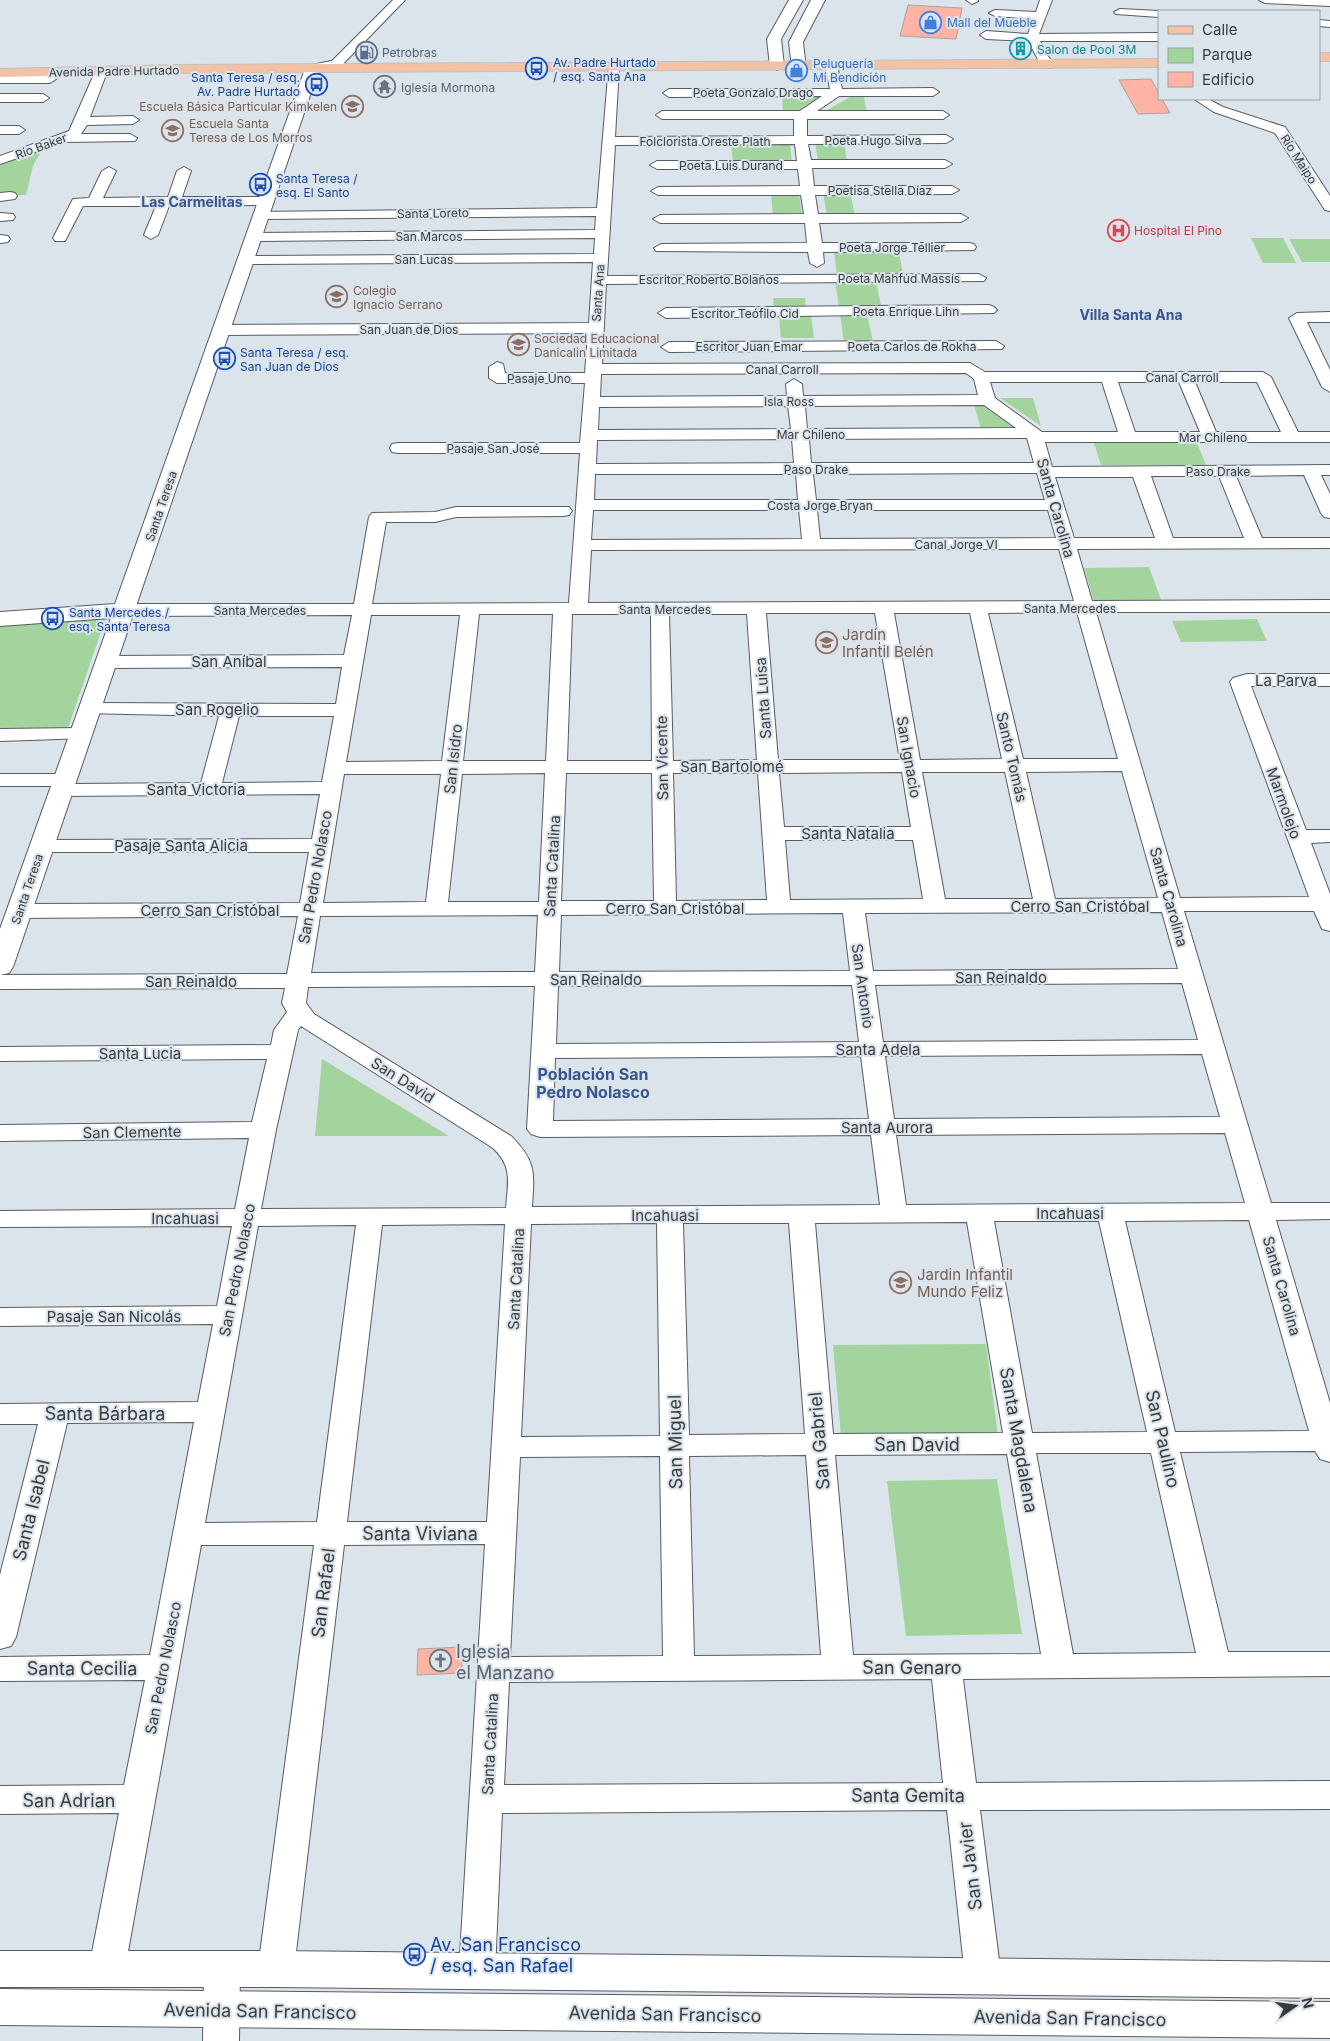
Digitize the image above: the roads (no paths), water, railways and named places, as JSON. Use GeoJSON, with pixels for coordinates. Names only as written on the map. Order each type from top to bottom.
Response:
{"type":"FeatureCollection","features":[{"type":"Feature","properties":{"kind":"main road","name":"Avenida Padre Hurtado"},"geometry":{"type":"LineString","coordinates":[[796,63],[831,65],[1158,59]]}},
{"type":"Feature","properties":{"kind":"main road","name":"Avenida Padre Hurtado"},"geometry":{"type":"LineString","coordinates":[[0,73],[613,67],[776,63]]}},
{"type":"Feature","properties":{"kind":"main road","name":"Avenida Padre Hurtado"},"geometry":{"type":"LineString","coordinates":[[0,66],[1158,63]]}},
{"type":"Feature","properties":{"kind":"street"},"geometry":{"type":"LineString","coordinates":[[312,69],[336,64],[399,0]]}},
{"type":"Feature","properties":{"kind":"street"},"geometry":{"type":"LineString","coordinates":[[776,63],[773,43],[796,0]]}},
{"type":"Feature","properties":{"kind":"street"},"geometry":{"type":"LineString","coordinates":[[796,63],[796,44],[818,0]]}},
{"type":"Feature","properties":{"kind":"street"},"geometry":{"type":"LineString","coordinates":[[1032,38],[1046,0]]}},
{"type":"Feature","properties":{"kind":"street"},"geometry":{"type":"LineString","coordinates":[[1117,25],[1123,0]]}},
{"type":"Feature","properties":{"kind":"street"},"geometry":{"type":"LineString","coordinates":[[1265,0],[1330,4]]}},
{"type":"Feature","properties":{"kind":"street"},"geometry":{"type":"LineString","coordinates":[[995,14],[1040,16]]}},
{"type":"Feature","properties":{"kind":"street"},"geometry":{"type":"LineString","coordinates":[[986,35],[1032,38],[1117,25],[1158,14]]}},
{"type":"Feature","properties":{"kind":"street"},"geometry":{"type":"LineString","coordinates":[[1117,25],[1158,37]]}},
{"type":"Feature","properties":{"kind":"street"},"geometry":{"type":"LineString","coordinates":[[776,36],[799,37]]}},
{"type":"Feature","properties":{"kind":"street"},"geometry":{"type":"LineString","coordinates":[[1032,38],[1047,62]]}},
{"type":"Feature","properties":{"kind":"street"},"geometry":{"type":"LineString","coordinates":[[827,337],[799,121],[803,115],[837,92],[831,65]]}},
{"type":"Feature","properties":{"kind":"street","name":"Santa Ana"},"geometry":{"type":"LineString","coordinates":[[570,609],[582,545],[613,67]]}},
{"type":"Feature","properties":{"kind":"street","name":"Santa Teresa"},"geometry":{"type":"LineString","coordinates":[[0,967],[12,917],[42,846],[312,69]]}},
{"type":"Feature","properties":{"kind":"street","name":"Río Baker"},"geometry":{"type":"LineString","coordinates":[[0,160],[66,138],[77,131],[101,72]]}},
{"type":"Feature","properties":{"kind":"street"},"geometry":{"type":"LineString","coordinates":[[0,79],[50,79]]}},
{"type":"Feature","properties":{"kind":"street","name":"Poeta Gonzalo Drago"},"geometry":{"type":"LineString","coordinates":[[669,93],[933,92]]}},
{"type":"Feature","properties":{"kind":"street"},"geometry":{"type":"LineString","coordinates":[[0,98],[43,98]]}},
{"type":"Feature","properties":{"kind":"street","name":"Río Maipo"},"geometry":{"type":"LineString","coordinates":[[1202,100],[1221,110],[1270,125],[1280,130],[1330,206]]}},
{"type":"Feature","properties":{"kind":"street"},"geometry":{"type":"LineString","coordinates":[[662,115],[943,115]]}},
{"type":"Feature","properties":{"kind":"street"},"geometry":{"type":"LineString","coordinates":[[82,121],[133,120]]}},
{"type":"Feature","properties":{"kind":"street"},"geometry":{"type":"LineString","coordinates":[[0,130],[20,130]]}},
{"type":"Feature","properties":{"kind":"street"},"geometry":{"type":"LineString","coordinates":[[66,138],[130,138]]}},
{"type":"Feature","properties":{"kind":"street","name":"Poeta Hugo Silva"},"geometry":{"type":"LineString","coordinates":[[801,140],[946,139]]}},
{"type":"Feature","properties":{"kind":"street","name":"Folclorista Oreste Plath"},"geometry":{"type":"LineString","coordinates":[[609,141],[801,140]]}},
{"type":"Feature","properties":{"kind":"street","name":"Poeta Luis Durand"},"geometry":{"type":"LineString","coordinates":[[657,165],[944,164]]}},
{"type":"Feature","properties":{"kind":"street"},"geometry":{"type":"LineString","coordinates":[[94,202],[109,171]]}},
{"type":"Feature","properties":{"kind":"street"},"geometry":{"type":"LineString","coordinates":[[151,235],[184,171]]}},
{"type":"Feature","properties":{"kind":"street","name":"Poetisa Stella Díaz"},"geometry":{"type":"LineString","coordinates":[[658,191],[952,190]]}},
{"type":"Feature","properties":{"kind":"street","name":"Santa Loreto"},"geometry":{"type":"LineString","coordinates":[[60,238],[78,202],[168,202],[265,208],[432,213],[604,212]]}},
{"type":"Feature","properties":{"kind":"street"},"geometry":{"type":"LineString","coordinates":[[425,260],[432,213]]}},
{"type":"Feature","properties":{"kind":"street"},"geometry":{"type":"LineString","coordinates":[[660,220],[961,218]]}},
{"type":"Feature","properties":{"kind":"street","name":"San Marcos"},"geometry":{"type":"LineString","coordinates":[[255,237],[602,234]]}},
{"type":"Feature","properties":{"kind":"street","name":"Poeta Jorge Tellier"},"geometry":{"type":"LineString","coordinates":[[661,248],[969,247]]}},
{"type":"Feature","properties":{"kind":"street","name":"San Lucas"},"geometry":{"type":"LineString","coordinates":[[246,260],[601,258]]}},
{"type":"Feature","properties":{"kind":"street","name":"Poeta Mahfúd Massís"},"geometry":{"type":"LineString","coordinates":[[822,295],[979,278]]}},
{"type":"Feature","properties":{"kind":"street","name":"Escritor Roberto Bolaños"},"geometry":{"type":"LineString","coordinates":[[599,280],[822,295]]}},
{"type":"Feature","properties":{"kind":"street","name":"Poeta Enrique Lihn"},"geometry":{"type":"LineString","coordinates":[[822,295],[989,310]]}},
{"type":"Feature","properties":{"kind":"street","name":"Escritor Teófilo Cid"},"geometry":{"type":"LineString","coordinates":[[666,314],[822,295]]}},
{"type":"Feature","properties":{"kind":"street"},"geometry":{"type":"LineString","coordinates":[[1330,317],[1297,318],[1330,387]]}},
{"type":"Feature","properties":{"kind":"street","name":"San Juan de Dios"},"geometry":{"type":"LineString","coordinates":[[222,330],[596,328]]}},
{"type":"Feature","properties":{"kind":"street","name":"Poeta Carlos de Rokha"},"geometry":{"type":"LineString","coordinates":[[827,337],[996,346]]}},
{"type":"Feature","properties":{"kind":"street","name":"Escritor Juan Emar"},"geometry":{"type":"LineString","coordinates":[[669,347],[827,337]]}},
{"type":"Feature","properties":{"kind":"street","name":"Pasaje Uno"},"geometry":{"type":"LineString","coordinates":[[497,367],[496,378],[593,374]]}},
{"type":"Feature","properties":{"kind":"street"},"geometry":{"type":"LineString","coordinates":[[792,369],[812,544]]}},
{"type":"Feature","properties":{"kind":"street","name":"Canal Carroll"},"geometry":{"type":"LineString","coordinates":[[593,374],[792,369],[1108,377],[1263,377],[1292,437]]}},
{"type":"Feature","properties":{"kind":"street"},"geometry":{"type":"LineString","coordinates":[[976,373],[988,400],[1035,435]]}},
{"type":"Feature","properties":{"kind":"street"},"geometry":{"type":"LineString","coordinates":[[1108,377],[1128,437]]}},
{"type":"Feature","properties":{"kind":"street"},"geometry":{"type":"LineString","coordinates":[[1186,377],[1210,437]]}},
{"type":"Feature","properties":{"kind":"street","name":"Isla Ross"},"geometry":{"type":"LineString","coordinates":[[591,402],[988,400]]}},
{"type":"Feature","properties":{"kind":"street","name":"Mar Chileno"},"geometry":{"type":"LineString","coordinates":[[589,441],[800,434],[1330,437]]}},
{"type":"Feature","properties":{"kind":"street","name":"Santa Carolina"},"geometry":{"type":"LineString","coordinates":[[1035,435],[1328,1447]]}},
{"type":"Feature","properties":{"kind":"street","name":"Pasaje San José"},"geometry":{"type":"LineString","coordinates":[[398,448],[589,441]]}},
{"type":"Feature","properties":{"kind":"street","name":"Paso Drake"},"geometry":{"type":"LineString","coordinates":[[587,469],[1140,472],[1330,470]]}},
{"type":"Feature","properties":{"kind":"street"},"geometry":{"type":"LineString","coordinates":[[1310,470],[1330,513]]}},
{"type":"Feature","properties":{"kind":"street"},"geometry":{"type":"LineString","coordinates":[[1226,471],[1255,543]]}},
{"type":"Feature","properties":{"kind":"street"},"geometry":{"type":"LineString","coordinates":[[1140,472],[1166,543]]}},
{"type":"Feature","properties":{"kind":"street","name":"Costa Jorge Bryan"},"geometry":{"type":"LineString","coordinates":[[585,505],[1055,504]]}},
{"type":"Feature","properties":{"kind":"street","name":"San Pedro Nolasco"},"geometry":{"type":"LineString","coordinates":[[107,1968],[263,1130],[288,1024],[299,1012],[294,1003],[360,610],[378,518],[435,518],[456,512],[563,512]]}},
{"type":"Feature","properties":{"kind":"street","name":"Canal Jorge VI"},"geometry":{"type":"LineString","coordinates":[[582,545],[1330,543]]}},
{"type":"Feature","properties":{"kind":"street","name":"Santa Mercedes"},"geometry":{"type":"LineString","coordinates":[[0,619],[124,610],[1330,606]]}},
{"type":"Feature","properties":{"kind":"street","name":"Santa Luisa"},"geometry":{"type":"LineString","coordinates":[[756,608],[779,907]]}},
{"type":"Feature","properties":{"kind":"street","name":"San Ignacio"},"geometry":{"type":"LineString","coordinates":[[884,608],[935,906]]}},
{"type":"Feature","properties":{"kind":"street","name":"Santo Tomás"},"geometry":{"type":"LineString","coordinates":[[978,608],[1046,906]]}},
{"type":"Feature","properties":{"kind":"street","name":"San Isidro"},"geometry":{"type":"LineString","coordinates":[[436,909],[470,609]]}},
{"type":"Feature","properties":{"kind":"street","name":"Santa Catalina"},"geometry":{"type":"LineString","coordinates":[[540,1129],[556,767],[570,609]]}},
{"type":"Feature","properties":{"kind":"street","name":"San Vicente"},"geometry":{"type":"LineString","coordinates":[[660,609],[665,908]]}},
{"type":"Feature","properties":{"kind":"street","name":"San Aníbal"},"geometry":{"type":"LineString","coordinates":[[106,662],[352,661]]}},
{"type":"Feature","properties":{"kind":"street","name":"La Parva"},"geometry":{"type":"LineString","coordinates":[[1241,681],[1330,680]]}},
{"type":"Feature","properties":{"kind":"street","name":"Marmolejo"},"geometry":{"type":"LineString","coordinates":[[1241,681],[1240,684],[1297,836],[1328,911]]}},
{"type":"Feature","properties":{"kind":"street","name":"San Rogelio"},"geometry":{"type":"LineString","coordinates":[[90,709],[343,710]]}},
{"type":"Feature","properties":{"kind":"street"},"geometry":{"type":"LineString","coordinates":[[210,789],[231,709]]}},
{"type":"Feature","properties":{"kind":"street"},"geometry":{"type":"LineString","coordinates":[[0,735],[81,734]]}},
{"type":"Feature","properties":{"kind":"street","name":"San Bartolomé"},"geometry":{"type":"LineString","coordinates":[[332,778],[452,767],[1130,765]]}},
{"type":"Feature","properties":{"kind":"street","name":"Santa Victoria"},"geometry":{"type":"LineString","coordinates":[[0,780],[63,785],[210,789],[332,778]]}},
{"type":"Feature","properties":{"kind":"street","name":"Santa Natalia"},"geometry":{"type":"LineString","coordinates":[[773,834],[922,833]]}},
{"type":"Feature","properties":{"kind":"street"},"geometry":{"type":"LineString","coordinates":[[1297,836],[1330,836]]}},
{"type":"Feature","properties":{"kind":"street","name":"Pasaje Santa Alicia"},"geometry":{"type":"LineString","coordinates":[[42,846],[320,845]]}},
{"type":"Feature","properties":{"kind":"street","name":"Cerro San Cristóbal"},"geometry":{"type":"LineString","coordinates":[[12,917],[310,910],[935,906],[1171,905],[1328,911]]}},
{"type":"Feature","properties":{"kind":"street","name":"San Antonio"},"geometry":{"type":"LineString","coordinates":[[853,907],[894,1214]]}},
{"type":"Feature","properties":{"kind":"street","name":"San Reinaldo"},"geometry":{"type":"LineString","coordinates":[[0,982],[1192,976]]}},
{"type":"Feature","properties":{"kind":"street","name":"San David"},"geometry":{"type":"LineString","coordinates":[[299,1012],[508,1148]]}},
{"type":"Feature","properties":{"kind":"street","name":"Santa Adela"},"geometry":{"type":"LineString","coordinates":[[543,1051],[1212,1048]]}},
{"type":"Feature","properties":{"kind":"street","name":"Santa Lucia"},"geometry":{"type":"LineString","coordinates":[[0,1054],[280,1052]]}},
{"type":"Feature","properties":{"kind":"street","name":"Santa Aurora"},"geometry":{"type":"LineString","coordinates":[[540,1129],[1235,1125]]}},
{"type":"Feature","properties":{"kind":"street"},"geometry":{"type":"LineString","coordinates":[[508,1148],[540,1129]]}},
{"type":"Feature","properties":{"kind":"street","name":"San Clemente"},"geometry":{"type":"LineString","coordinates":[[0,1133],[263,1130]]}},
{"type":"Feature","properties":{"kind":"street","name":"Santa Catalina"},"geometry":{"type":"LineString","coordinates":[[477,1971],[520,1216],[521,1170],[514,1154],[508,1148]]}},
{"type":"Feature","properties":{"kind":"street","name":"Incahuasi"},"geometry":{"type":"LineString","coordinates":[[0,1219],[1330,1211]]}},
{"type":"Feature","properties":{"kind":"street","name":"San Paulino"},"geometry":{"type":"LineString","coordinates":[[1110,1212],[1215,1665]]}},
{"type":"Feature","properties":{"kind":"street","name":"Santa Magdalena"},"geometry":{"type":"LineString","coordinates":[[979,1213],[1059,1666]]}},
{"type":"Feature","properties":{"kind":"street","name":"San Gabriel"},"geometry":{"type":"LineString","coordinates":[[801,1214],[838,1668]]}},
{"type":"Feature","properties":{"kind":"street","name":"San Miguel"},"geometry":{"type":"LineString","coordinates":[[670,1215],[680,1669]]}},
{"type":"Feature","properties":{"kind":"street","name":"San Rafael"},"geometry":{"type":"LineString","coordinates":[[276,1969],[370,1217]]}},
{"type":"Feature","properties":{"kind":"street","name":"Pasaje San Nicolás"},"geometry":{"type":"LineString","coordinates":[[0,1317],[229,1315]]}},
{"type":"Feature","properties":{"kind":"street","name":"Santa Bárbara"},"geometry":{"type":"LineString","coordinates":[[0,1414],[211,1412]]}},
{"type":"Feature","properties":{"kind":"street","name":"Santa Isabel"},"geometry":{"type":"LineString","coordinates":[[0,1637],[55,1413]]}},
{"type":"Feature","properties":{"kind":"street","name":"San David"},"geometry":{"type":"LineString","coordinates":[[506,1447],[1164,1442],[1328,1447]]}},
{"type":"Feature","properties":{"kind":"street","name":"Santa Viviana"},"geometry":{"type":"LineString","coordinates":[[188,1534],[502,1533]]}},
{"type":"Feature","properties":{"kind":"street","name":"San Genaro"},"geometry":{"type":"LineString","coordinates":[[494,1670],[1330,1664]]}},
{"type":"Feature","properties":{"kind":"street","name":"Santa Cecilia"},"geometry":{"type":"LineString","coordinates":[[0,1669],[163,1667]]}},
{"type":"Feature","properties":{"kind":"street","name":"San Javier"},"geometry":{"type":"LineString","coordinates":[[946,1667],[983,1976]]}},
{"type":"Feature","properties":{"kind":"street","name":"Santa Gemita"},"geometry":{"type":"LineString","coordinates":[[487,1799],[961,1795],[1330,1795]]}},
{"type":"Feature","properties":{"kind":"street","name":"San Adrian"},"geometry":{"type":"LineString","coordinates":[[0,1800],[138,1799]]}},
{"type":"Feature","properties":{"kind":"street"},"geometry":{"type":"LineString","coordinates":[[221,2026],[222,1968]]}},
{"type":"Feature","properties":{"kind":"street"},"geometry":{"type":"LineString","coordinates":[[0,1969],[222,1968],[1330,1980]]}},
{"type":"Feature","properties":{"kind":"street","name":"Avenida San Francisco"},"geometry":{"type":"LineString","coordinates":[[0,2007],[221,2026],[1330,2020]]}},
{"type":"Feature","properties":{"kind":"place","name":"Mall del Mueble"},"geometry":{"type":"Point","coordinates":[931,22]}},
{"type":"Feature","properties":{"kind":"place","name":"Salon de Pool 3M"},"geometry":{"type":"Point","coordinates":[1021,49]}},
{"type":"Feature","properties":{"kind":"place","name":"Petrobras"},"geometry":{"type":"Point","coordinates":[366,52]}},
{"type":"Feature","properties":{"kind":"place","name":"Av. Padre Hurtado / esq. Santa Ana"},"geometry":{"type":"Point","coordinates":[537,69]}},
{"type":"Feature","properties":{"kind":"place","name":"Peluquería Mi Bendición"},"geometry":{"type":"Point","coordinates":[797,70]}},
{"type":"Feature","properties":{"kind":"place","name":"Santa Teresa / esq. Av. Padre Hurtado"},"geometry":{"type":"Point","coordinates":[316,84]}},
{"type":"Feature","properties":{"kind":"place","name":"Iglesia Mormona"},"geometry":{"type":"Point","coordinates":[385,87]}},
{"type":"Feature","properties":{"kind":"place","name":"Escuela Básica Particular Kimkelen"},"geometry":{"type":"Point","coordinates":[353,106]}},
{"type":"Feature","properties":{"kind":"place","name":"Escuela Santa Teresa de Los Morros"},"geometry":{"type":"Point","coordinates":[173,130]}},
{"type":"Feature","properties":{"kind":"place","name":"Santa Teresa / esq. El Santo"},"geometry":{"type":"Point","coordinates":[260,185]}},
{"type":"Feature","properties":{"kind":"place","name":"Hospital El Pino"},"geometry":{"type":"Point","coordinates":[1118,230]}},
{"type":"Feature","properties":{"kind":"place","name":"Colegio Ignacio Serrano"},"geometry":{"type":"Point","coordinates":[337,297]}},
{"type":"Feature","properties":{"kind":"place","name":"Sociedad Educacional Danicalin Limitada"},"geometry":{"type":"Point","coordinates":[518,345]}},
{"type":"Feature","properties":{"kind":"place","name":"Santa Teresa / esq. San Juan de Dios"},"geometry":{"type":"Point","coordinates":[224,359]}},
{"type":"Feature","properties":{"kind":"place","name":"Santa Mercedes / esq. Santa Teresa"},"geometry":{"type":"Point","coordinates":[53,619]}},
{"type":"Feature","properties":{"kind":"place","name":"Jardín Infantil Belén"},"geometry":{"type":"Point","coordinates":[826,643]}},
{"type":"Feature","properties":{"kind":"place","name":"Jardin Infantil Mundo Feliz"},"geometry":{"type":"Point","coordinates":[901,1283]}},
{"type":"Feature","properties":{"kind":"place","name":"Iglesia el Manzano"},"geometry":{"type":"Point","coordinates":[440,1661]}},
{"type":"Feature","properties":{"kind":"place","name":"Av. San Francisco / esq. San Rafael"},"geometry":{"type":"Point","coordinates":[414,1954]}},
{"type":"Feature","properties":{"kind":"district","name":"Las Carmelitas"},"geometry":{"type":"Point","coordinates":[192,201]}},
{"type":"Feature","properties":{"kind":"district","name":"Villa Santa Ana"},"geometry":{"type":"Point","coordinates":[1131,314]}},
{"type":"Feature","properties":{"kind":"district","name":"Población San Pedro Nolasco"},"geometry":{"type":"Point","coordinates":[593,1083]}}]}
